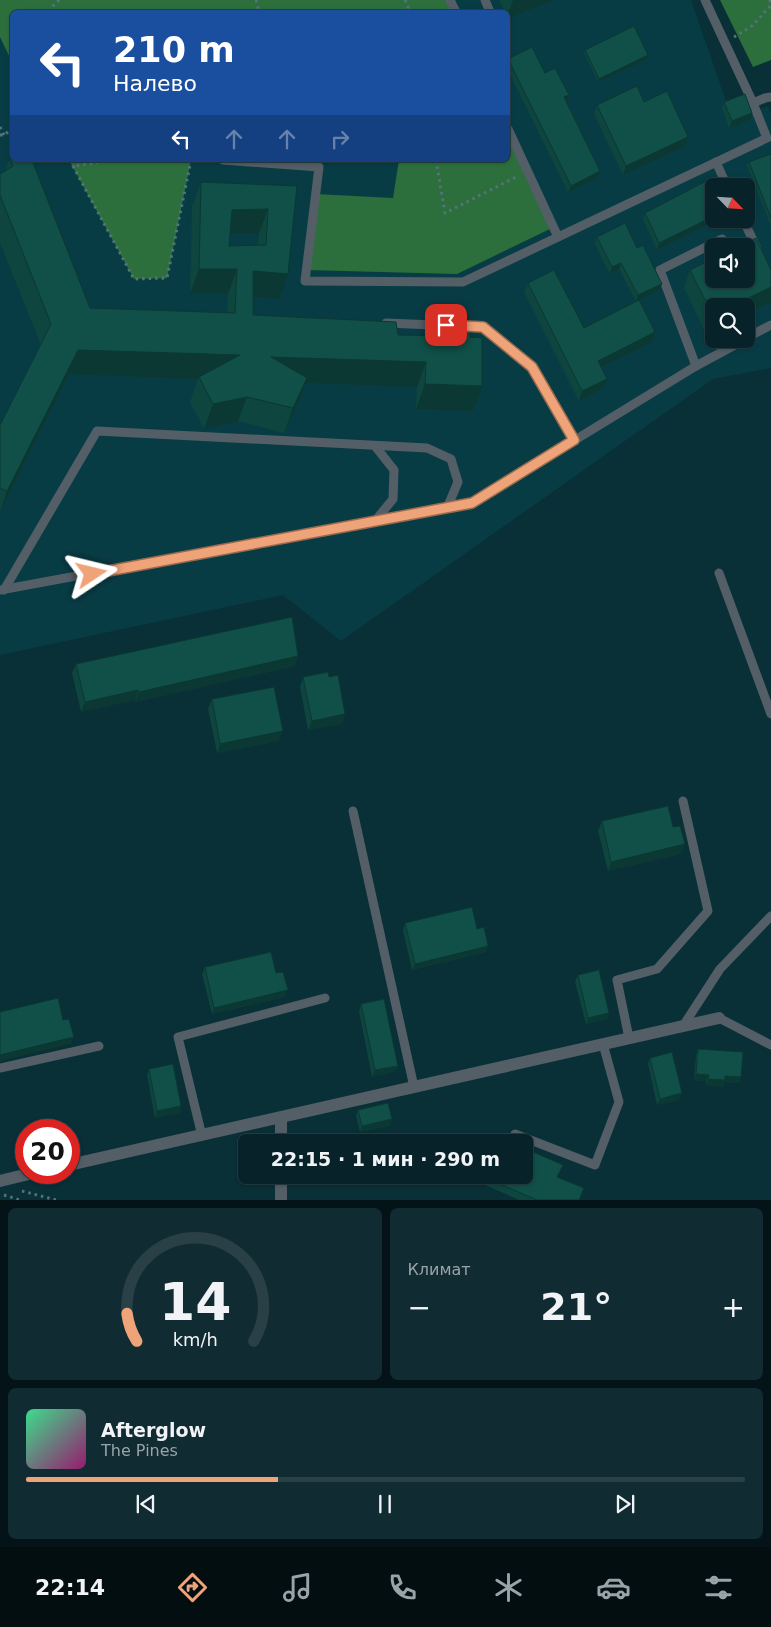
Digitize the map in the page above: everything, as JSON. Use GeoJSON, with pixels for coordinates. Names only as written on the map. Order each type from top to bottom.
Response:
{"type":"FeatureCollection","features":[{"type":"Feature","properties":{"kind":"street"},"geometry":{"type":"LineString","coordinates":[[80,1163],[719,1018]]}},
{"type":"Feature","properties":{"kind":"street"},"geometry":{"type":"LineString","coordinates":[[281,1134],[282,1118]]}},
{"type":"Feature","properties":{"kind":"street"},"geometry":{"type":"LineString","coordinates":[[0,1181],[15,1177]]}},
{"type":"Feature","properties":{"kind":"street"},"geometry":{"type":"LineString","coordinates":[[281,1184],[281,1200]]}},
{"type":"Feature","properties":{"kind":"lane"},"geometry":{"type":"LineString","coordinates":[[250,162],[318,167],[305,281],[463,282],[767,138],[753,102],[705,0]]}},
{"type":"Feature","properties":{"kind":"lane"},"geometry":{"type":"LineString","coordinates":[[753,102],[771,97]]}},
{"type":"Feature","properties":{"kind":"lane"},"geometry":{"type":"LineString","coordinates":[[510,133],[558,237]]}},
{"type":"Feature","properties":{"kind":"lane"},"geometry":{"type":"LineString","coordinates":[[716,162],[723,178]]}},
{"type":"Feature","properties":{"kind":"lane"},"geometry":{"type":"LineString","coordinates":[[747,228],[763,262]]}},
{"type":"Feature","properties":{"kind":"lane"},"geometry":{"type":"LineString","coordinates":[[696,366],[660,270],[705,248]]}},
{"type":"Feature","properties":{"kind":"lane"},"geometry":{"type":"LineString","coordinates":[[374,322],[483,327],[532,367],[574,440]]}},
{"type":"Feature","properties":{"kind":"lane"},"geometry":{"type":"LineString","coordinates":[[755,334],[771,325]]}},
{"type":"Feature","properties":{"kind":"lane"},"geometry":{"type":"LineString","coordinates":[[2,590],[472,503],[696,366],[729,348]]}},
{"type":"Feature","properties":{"kind":"lane"},"geometry":{"type":"LineString","coordinates":[[2,590],[97,431],[427,448],[451,459],[458,482],[448,508]]}},
{"type":"Feature","properties":{"kind":"lane"},"geometry":{"type":"LineString","coordinates":[[375,446],[394,470],[393,499],[375,521]]}},
{"type":"Feature","properties":{"kind":"lane"},"geometry":{"type":"LineString","coordinates":[[719,573],[771,714]]}},
{"type":"Feature","properties":{"kind":"lane"},"geometry":{"type":"LineString","coordinates":[[629,1038],[617,980],[657,969],[708,911],[683,801]]}},
{"type":"Feature","properties":{"kind":"lane"},"geometry":{"type":"LineString","coordinates":[[353,811],[414,1087]]}},
{"type":"Feature","properties":{"kind":"lane"},"geometry":{"type":"LineString","coordinates":[[683,1026],[720,969],[771,916]]}},
{"type":"Feature","properties":{"kind":"lane"},"geometry":{"type":"LineString","coordinates":[[202,1136],[178,1037],[325,998]]}},
{"type":"Feature","properties":{"kind":"lane"},"geometry":{"type":"LineString","coordinates":[[719,1018],[771,1045]]}},
{"type":"Feature","properties":{"kind":"lane"},"geometry":{"type":"LineString","coordinates":[[533,1141],[595,1166],[619,1102],[603,1044]]}},
{"type":"Feature","properties":{"kind":"lane"},"geometry":{"type":"LineString","coordinates":[[0,1068],[100,1046]]}},
{"type":"Feature","properties":{"kind":"path"},"geometry":{"type":"LineString","coordinates":[[50,10],[59,0]]}},
{"type":"Feature","properties":{"kind":"path"},"geometry":{"type":"LineString","coordinates":[[726,43],[752,26],[770,2]]}},
{"type":"Feature","properties":{"kind":"path"},"geometry":{"type":"LineString","coordinates":[[0,127],[2,135]]}},
{"type":"Feature","properties":{"kind":"path"},"geometry":{"type":"LineString","coordinates":[[71,162],[134,279],[167,278],[191,162]]}},
{"type":"Feature","properties":{"kind":"path"},"geometry":{"type":"LineString","coordinates":[[74,166],[103,162]]}},
{"type":"Feature","properties":{"kind":"path"},"geometry":{"type":"LineString","coordinates":[[436,162],[446,213],[527,171]]}},
{"type":"Feature","properties":{"kind":"path"},"geometry":{"type":"LineString","coordinates":[[18,1190],[56,1200]]}},
{"type":"Feature","properties":{"kind":"path"},"geometry":{"type":"LineString","coordinates":[[0,1194],[20,1200]]}},
{"type":"Feature","properties":{"kind":"shaded area"},"geometry":{"type":"Polygon","coordinates":[[[0,0],[691,0],[726,101],[749,113],[768,106],[771,115],[771,368],[713,379],[341,641],[283,595],[0,655],[0,0]]]}},
{"type":"Feature","properties":{"kind":"green space"},"geometry":{"type":"Polygon","coordinates":[[[0,0],[450,0],[455,10],[10,10],[10,58],[0,37],[0,0]]]}},
{"type":"Feature","properties":{"kind":"green space"},"geometry":{"type":"Polygon","coordinates":[[[720,0],[771,0],[771,60],[753,67],[720,0]]]}},
{"type":"Feature","properties":{"kind":"green space"},"geometry":{"type":"Polygon","coordinates":[[[510,131],[554,227],[457,274],[306,270],[315,194],[393,198],[399,162],[510,162],[510,131]]]}},
{"type":"Feature","properties":{"kind":"green space"},"geometry":{"type":"Polygon","coordinates":[[[70,162],[191,162],[167,278],[134,279],[70,162]]]}},
{"type":"Feature","properties":{"kind":"building"},"geometry":{"type":"Polygon","coordinates":[[[634,26],[648,55],[599,79],[585,50],[634,26]]]}},
{"type":"Feature","properties":{"kind":"building"},"geometry":{"type":"Polygon","coordinates":[[[532,47],[545,73],[555,68],[569,95],[564,97],[600,171],[571,186],[510,63],[510,58],[532,47]]]}},
{"type":"Feature","properties":{"kind":"building"},"geometry":{"type":"Polygon","coordinates":[[[637,86],[644,102],[667,91],[688,137],[626,166],[597,105],[637,86]]]}},
{"type":"Feature","properties":{"kind":"building"},"geometry":{"type":"Polygon","coordinates":[[[745,94],[752,113],[732,121],[724,102],[745,94]]]}},
{"type":"Feature","properties":{"kind":"building"},"geometry":{"type":"Polygon","coordinates":[[[771,154],[771,218],[749,162],[771,154]]]}},
{"type":"Feature","properties":{"kind":"building"},"geometry":{"type":"Polygon","coordinates":[[[12,162],[33,162],[90,308],[235,313],[237,269],[199,269],[201,182],[297,186],[288,274],[253,271],[253,315],[396,322],[398,335],[458,336],[458,330],[470,330],[470,337],[482,338],[482,386],[425,384],[426,362],[271,357],[307,378],[293,408],[247,397],[213,404],[199,377],[240,355],[78,350],[7,491],[0,488],[0,425],[51,324],[0,195],[0,174],[13,166],[12,162]],[[268,209],[232,210],[229,246],[266,245],[268,209]]]}},
{"type":"Feature","properties":{"kind":"building"},"geometry":{"type":"Polygon","coordinates":[[[705,182],[705,220],[659,243],[645,213],[705,182]]]}},
{"type":"Feature","properties":{"kind":"building"},"geometry":{"type":"Polygon","coordinates":[[[625,223],[637,248],[643,245],[662,284],[638,295],[621,263],[612,267],[597,237],[625,223]]]}},
{"type":"Feature","properties":{"kind":"building"},"geometry":{"type":"Polygon","coordinates":[[[755,238],[771,270],[771,287],[748,298],[705,298],[705,300],[690,270],[705,262],[705,288],[755,288],[755,238]]]}},
{"type":"Feature","properties":{"kind":"building"},"geometry":{"type":"Polygon","coordinates":[[[554,270],[584,328],[639,300],[655,332],[598,361],[607,379],[582,391],[528,283],[554,270]]]}},
{"type":"Feature","properties":{"kind":"building"},"geometry":{"type":"Polygon","coordinates":[[[292,617],[298,656],[139,692],[138,690],[85,702],[76,664],[292,617]]]}},
{"type":"Feature","properties":{"kind":"building"},"geometry":{"type":"Polygon","coordinates":[[[328,672],[329,677],[338,675],[345,714],[312,721],[303,677],[328,672]]]}},
{"type":"Feature","properties":{"kind":"building"},"geometry":{"type":"Polygon","coordinates":[[[274,687],[283,731],[220,744],[212,699],[274,687]]]}},
{"type":"Feature","properties":{"kind":"building"},"geometry":{"type":"Polygon","coordinates":[[[668,806],[673,827],[680,826],[685,844],[611,862],[602,821],[668,806]]]}},
{"type":"Feature","properties":{"kind":"building"},"geometry":{"type":"Polygon","coordinates":[[[472,907],[477,929],[484,927],[488,946],[415,964],[405,923],[472,907]]]}},
{"type":"Feature","properties":{"kind":"building"},"geometry":{"type":"Polygon","coordinates":[[[271,952],[276,973],[283,972],[288,990],[214,1008],[205,967],[271,952]]]}},
{"type":"Feature","properties":{"kind":"building"},"geometry":{"type":"Polygon","coordinates":[[[599,970],[609,1013],[588,1018],[578,975],[599,970]]]}},
{"type":"Feature","properties":{"kind":"building"},"geometry":{"type":"Polygon","coordinates":[[[58,998],[63,1020],[69,1019],[74,1037],[0,1055],[0,1012],[58,998]]]}},
{"type":"Feature","properties":{"kind":"building"},"geometry":{"type":"Polygon","coordinates":[[[384,999],[398,1066],[375,1070],[361,1004],[384,999]]]}},
{"type":"Feature","properties":{"kind":"building"},"geometry":{"type":"Polygon","coordinates":[[[698,1049],[743,1052],[741,1077],[725,1076],[725,1080],[708,1079],[709,1075],[696,1074],[698,1049]]]}},
{"type":"Feature","properties":{"kind":"building"},"geometry":{"type":"Polygon","coordinates":[[[672,1052],[682,1093],[660,1099],[650,1058],[672,1052]]]}},
{"type":"Feature","properties":{"kind":"building"},"geometry":{"type":"Polygon","coordinates":[[[173,1064],[181,1106],[157,1111],[149,1069],[173,1064]]]}},
{"type":"Feature","properties":{"kind":"building"},"geometry":{"type":"Polygon","coordinates":[[[388,1103],[392,1119],[362,1126],[358,1110],[388,1103]]]}},
{"type":"Feature","properties":{"kind":"building"},"geometry":{"type":"Polygon","coordinates":[[[533,1152],[563,1165],[557,1177],[584,1188],[579,1200],[537,1200],[500,1184],[533,1184],[533,1152]]]}},
{"type":"Feature","properties":{"kind":"route"},"geometry":{"type":"LineString","coordinates":[[92,574],[472,503],[574,440],[532,367],[483,327],[446,325]]}}]}
